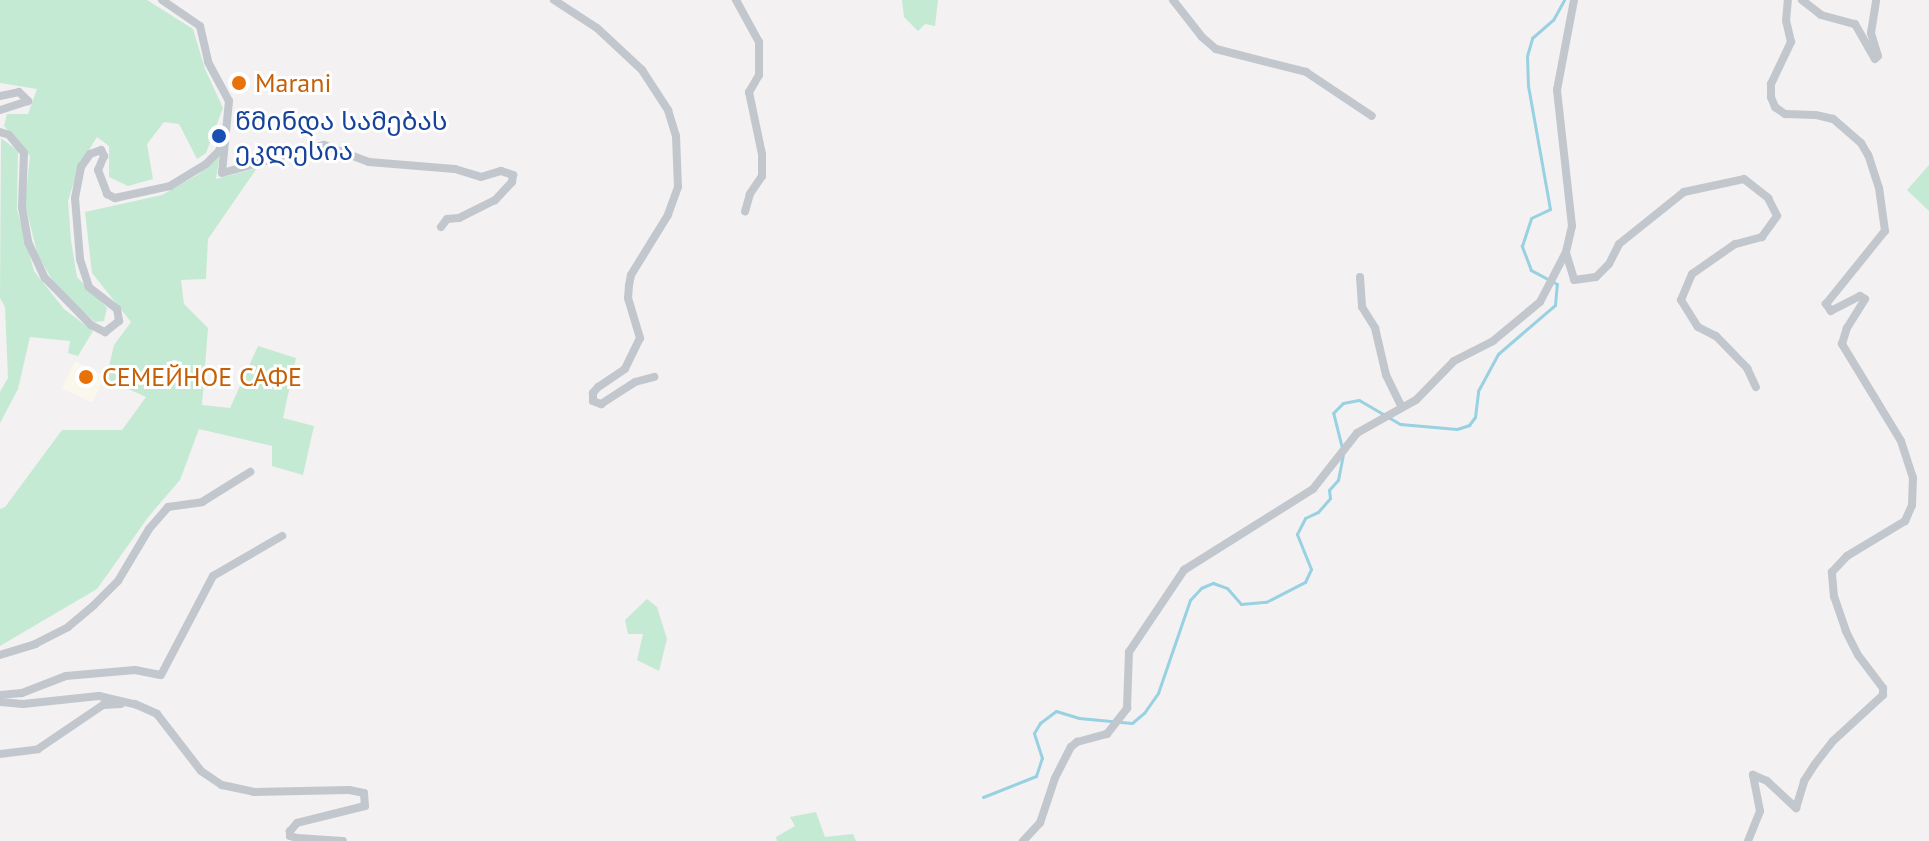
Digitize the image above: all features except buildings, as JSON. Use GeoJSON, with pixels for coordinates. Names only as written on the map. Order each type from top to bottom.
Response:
{"type":"FeatureCollection","features":[{"type":"Feature","properties":{"kind":"street"},"geometry":{"type":"LineString","coordinates":[[162,0],[200,26],[208,62],[229,101],[222,173],[324,145],[369,162],[455,169],[481,177],[501,171],[513,175],[512,182],[495,200],[459,218],[447,219],[441,227]]}},
{"type":"Feature","properties":{"kind":"street"},"geometry":{"type":"LineString","coordinates":[[554,0],[597,28],[642,70],[668,110],[676,136],[678,187],[668,215],[631,275],[629,285],[628,298],[640,338],[625,369],[598,387],[593,393],[593,401],[601,404],[635,382],[654,377]]}},
{"type":"Feature","properties":{"kind":"street"},"geometry":{"type":"LineString","coordinates":[[736,0],[759,42],[759,75],[749,92],[762,154],[762,176],[750,194],[745,211]]}},
{"type":"Feature","properties":{"kind":"street"},"geometry":{"type":"LineString","coordinates":[[1173,0],[1202,37],[1216,49],[1306,72],[1372,116]]}},
{"type":"Feature","properties":{"kind":"street"},"geometry":{"type":"LineString","coordinates":[[1023,841],[1040,823],[1055,778],[1071,747],[1077,742],[1107,734],[1122,715],[1129,696],[1129,652],[1184,570],[1313,489],[1346,445],[1380,417],[1416,400],[1454,361],[1493,341],[1540,302],[1566,252],[1572,226],[1557,90],[1574,0]]}},
{"type":"Feature","properties":{"kind":"street"},"geometry":{"type":"LineString","coordinates":[[1748,841],[1760,811],[1753,775],[1767,781],[1796,808],[1804,781],[1815,764],[1843,731],[1883,695],[1883,688],[1858,655],[1846,631],[1834,597],[1832,572],[1847,556],[1898,528],[1912,505],[1913,478],[1901,441],[1842,344],[1847,328],[1865,299],[1860,296],[1831,311],[1826,304],[1885,231],[1879,188],[1868,155],[1846,129],[1833,119],[1785,114],[1775,107],[1771,84],[1791,42],[1786,21],[1788,0]]}},
{"type":"Feature","properties":{"kind":"street"},"geometry":{"type":"LineString","coordinates":[[1802,0],[1821,15],[1855,24],[1875,59],[1878,56],[1871,33],[1876,0]]}},
{"type":"Feature","properties":{"kind":"street"},"geometry":{"type":"LineString","coordinates":[[0,96],[19,92],[28,101],[0,110]]}},
{"type":"Feature","properties":{"kind":"street"},"geometry":{"type":"LineString","coordinates":[[0,132],[9,135],[24,153],[22,207],[28,242],[40,268],[51,288],[91,325],[105,332],[119,321],[117,309],[89,287],[80,259],[75,198],[81,167],[90,154],[101,150],[104,156],[98,170],[107,194],[115,198],[170,186],[206,164],[219,151],[225,132]]}},
{"type":"Feature","properties":{"kind":"street"},"geometry":{"type":"LineString","coordinates":[[1566,252],[1574,280],[1596,277],[1609,264],[1619,244],[1684,192],[1744,179],[1768,198],[1777,216],[1762,237],[1735,244],[1692,274],[1681,300],[1698,327],[1716,336],[1747,368],[1756,387]]}},
{"type":"Feature","properties":{"kind":"street"},"geometry":{"type":"LineString","coordinates":[[1360,277],[1362,307],[1375,328],[1386,375],[1401,406]]}},
{"type":"Feature","properties":{"kind":"street"},"geometry":{"type":"LineString","coordinates":[[0,655],[35,644],[68,627],[94,605],[118,581],[149,529],[168,507],[210,498],[250,472]]}},
{"type":"Feature","properties":{"kind":"street"},"geometry":{"type":"LineString","coordinates":[[0,695],[22,693],[66,676],[135,670],[161,675],[213,576],[282,536]]}},
{"type":"Feature","properties":{"kind":"street"},"geometry":{"type":"LineString","coordinates":[[0,702],[23,704],[99,696],[135,704],[157,714],[201,771],[222,785],[254,792],[349,790],[364,793],[365,806],[297,823],[290,831],[290,836],[297,838],[343,841]]}},
{"type":"Feature","properties":{"kind":"street"},"geometry":{"type":"LineString","coordinates":[[0,754],[38,749],[103,705],[135,704]]}},
{"type":"Feature","properties":{"kind":"shaded area"},"geometry":{"type":"Polygon","coordinates":[[[75,361],[106,376],[92,403],[62,388],[75,361]]]}},
{"type":"Feature","properties":{"kind":"green space"},"geometry":{"type":"Polygon","coordinates":[[[0,0],[147,0],[193,29],[205,69],[223,108],[206,153],[197,159],[179,124],[164,122],[147,144],[153,179],[128,186],[109,177],[109,146],[97,137],[79,166],[68,201],[71,240],[77,277],[107,308],[104,321],[95,322],[59,291],[38,256],[25,204],[30,156],[4,126],[7,114],[28,114],[37,89],[0,83],[0,0]]]}},
{"type":"Feature","properties":{"kind":"green space"},"geometry":{"type":"Polygon","coordinates":[[[902,0],[938,0],[935,26],[925,24],[918,31],[904,17],[902,0]]]}},
{"type":"Feature","properties":{"kind":"green space"},"geometry":{"type":"Polygon","coordinates":[[[1,138],[18,151],[17,209],[34,271],[64,309],[93,331],[78,356],[68,353],[70,341],[30,337],[18,389],[0,423],[0,392],[8,378],[5,307],[0,298],[1,138]]]}},
{"type":"Feature","properties":{"kind":"green space"},"geometry":{"type":"Polygon","coordinates":[[[220,153],[216,179],[257,168],[208,239],[206,279],[181,280],[184,304],[208,328],[202,405],[230,408],[258,346],[296,358],[283,418],[314,426],[303,475],[272,466],[272,446],[199,429],[180,480],[149,516],[97,589],[0,646],[0,509],[5,507],[62,430],[122,430],[146,397],[106,379],[114,345],[131,322],[92,273],[85,212],[162,195],[199,174],[220,153]]]}},
{"type":"Feature","properties":{"kind":"green space"},"geometry":{"type":"Polygon","coordinates":[[[1929,165],[1929,211],[1907,190],[1929,165]]]}},
{"type":"Feature","properties":{"kind":"green space"},"geometry":{"type":"Polygon","coordinates":[[[647,599],[657,607],[667,639],[659,671],[637,660],[643,634],[628,634],[625,620],[647,599]]]}},
{"type":"Feature","properties":{"kind":"green space"},"geometry":{"type":"Polygon","coordinates":[[[816,812],[825,837],[853,834],[856,841],[777,841],[776,837],[795,826],[790,817],[816,812]]]}},
{"type":"Feature","properties":{"kind":"waterway"},"geometry":{"type":"LineString","coordinates":[[1342,448],[1333,413],[1343,403],[1359,400],[1400,424],[1457,429],[1469,425],[1475,417],[1478,391],[1498,354],[1555,305],[1557,284],[1531,270],[1522,246],[1531,218],[1550,209],[1528,85],[1527,56],[1532,38],[1553,20],[1564,0]]}},
{"type":"Feature","properties":{"kind":"waterway"},"geometry":{"type":"LineString","coordinates":[[983,797],[1036,776],[1042,758],[1034,733],[1040,723],[1056,711],[1079,718],[1132,723],[1144,713],[1158,693],[1190,600],[1201,588],[1213,583],[1227,588],[1241,604],[1266,602],[1305,582],[1311,569],[1297,534],[1305,518],[1318,512],[1330,498],[1329,490],[1338,480],[1343,455]]}},
{"type":"Feature","properties":{"kind":"place","name":"Marani"},"geometry":{"type":"Point","coordinates":[239,83]}},
{"type":"Feature","properties":{"kind":"place","name":"წმინდა სამებას ეკლესია"},"geometry":{"type":"Point","coordinates":[219,136]}},
{"type":"Feature","properties":{"kind":"place","name":"СЕМЕЙНОЕ САФЕ"},"geometry":{"type":"Point","coordinates":[86,377]}}]}
